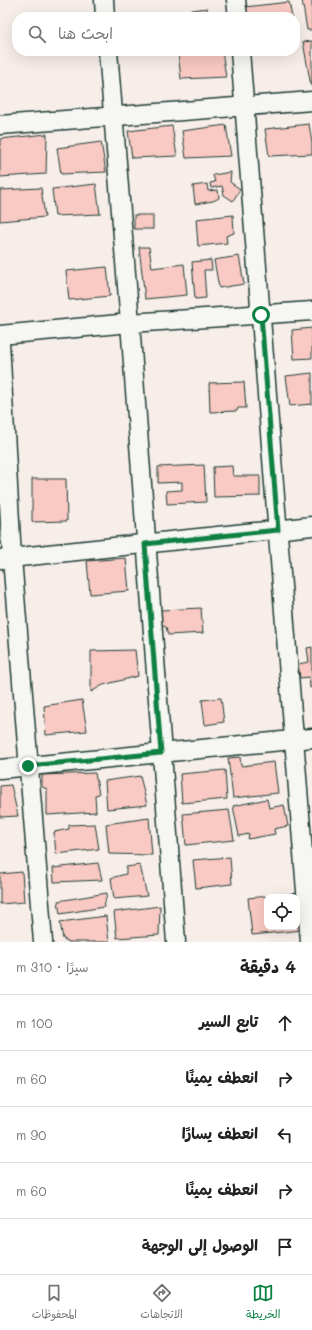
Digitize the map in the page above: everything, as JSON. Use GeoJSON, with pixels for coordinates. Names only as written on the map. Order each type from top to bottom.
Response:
{"type":"FeatureCollection","features":[{"type":"Feature","properties":{"kind":"street"},"geometry":{"type":"LineString","coordinates":[[104,0],[105,12]]}},
{"type":"Feature","properties":{"kind":"street"},"geometry":{"type":"LineString","coordinates":[[236,0],[237,12]]}},
{"type":"Feature","properties":{"kind":"street"},"geometry":{"type":"LineString","coordinates":[[108,56],[130,323],[145,544],[176,942]]}},
{"type":"Feature","properties":{"kind":"street"},"geometry":{"type":"LineString","coordinates":[[240,56],[310,942]]}},
{"type":"Feature","properties":{"kind":"street"},"geometry":{"type":"LineString","coordinates":[[0,125],[312,100]]}},
{"type":"Feature","properties":{"kind":"street"},"geometry":{"type":"LineString","coordinates":[[0,335],[130,323],[312,311]]}},
{"type":"Feature","properties":{"kind":"street"},"geometry":{"type":"LineString","coordinates":[[0,342],[6,559],[28,766],[43,942]]}},
{"type":"Feature","properties":{"kind":"street"},"geometry":{"type":"LineString","coordinates":[[6,559],[312,526]]}},
{"type":"Feature","properties":{"kind":"street"},"geometry":{"type":"LineString","coordinates":[[0,769],[312,738]]}},
{"type":"Feature","properties":{"kind":"building"},"geometry":{"type":"Polygon","coordinates":[[[302,0],[312,0],[312,30],[307,30],[302,0]]]}},
{"type":"Feature","properties":{"kind":"building"},"geometry":{"type":"Polygon","coordinates":[[[289,2],[291,12],[246,12],[245,7],[289,2]]]}},
{"type":"Feature","properties":{"kind":"building"},"geometry":{"type":"Polygon","coordinates":[[[207,8],[207,12],[178,12],[207,8]]]}},
{"type":"Feature","properties":{"kind":"building"},"geometry":{"type":"Polygon","coordinates":[[[312,41],[312,86],[311,86],[303,42],[312,41]]]}},
{"type":"Feature","properties":{"kind":"building"},"geometry":{"type":"Polygon","coordinates":[[[178,56],[223,56],[226,77],[181,79],[178,56]]]}},
{"type":"Feature","properties":{"kind":"building"},"geometry":{"type":"Polygon","coordinates":[[[309,124],[312,154],[269,156],[265,129],[309,124]]]}},
{"type":"Feature","properties":{"kind":"building"},"geometry":{"type":"Polygon","coordinates":[[[226,125],[231,156],[186,158],[182,131],[226,125]]]}},
{"type":"Feature","properties":{"kind":"building"},"geometry":{"type":"Polygon","coordinates":[[[172,126],[177,156],[132,158],[128,131],[172,126]]]}},
{"type":"Feature","properties":{"kind":"building"},"geometry":{"type":"Polygon","coordinates":[[[47,134],[46,174],[0,177],[0,139],[47,134]]]}},
{"type":"Feature","properties":{"kind":"building"},"geometry":{"type":"Polygon","coordinates":[[[101,142],[106,172],[61,174],[57,148],[101,142]]]}},
{"type":"Feature","properties":{"kind":"building"},"geometry":{"type":"Polygon","coordinates":[[[231,172],[230,182],[240,189],[233,201],[224,195],[222,186],[211,188],[210,183],[215,182],[213,175],[231,172]]]}},
{"type":"Feature","properties":{"kind":"building"},"geometry":{"type":"Polygon","coordinates":[[[96,184],[100,214],[55,216],[52,189],[96,184]]]}},
{"type":"Feature","properties":{"kind":"building"},"geometry":{"type":"Polygon","coordinates":[[[207,184],[208,191],[218,190],[219,198],[213,201],[195,204],[193,186],[207,184]]]}},
{"type":"Feature","properties":{"kind":"building"},"geometry":{"type":"Polygon","coordinates":[[[41,188],[45,217],[0,221],[0,190],[41,188]]]}},
{"type":"Feature","properties":{"kind":"building"},"geometry":{"type":"Polygon","coordinates":[[[134,215],[153,215],[153,229],[134,229],[134,215]]]}},
{"type":"Feature","properties":{"kind":"building"},"geometry":{"type":"Polygon","coordinates":[[[233,215],[234,233],[226,236],[227,243],[198,246],[196,219],[233,215]]]}},
{"type":"Feature","properties":{"kind":"building"},"geometry":{"type":"Polygon","coordinates":[[[139,247],[149,247],[152,268],[184,264],[187,295],[145,299],[139,247]]]}},
{"type":"Feature","properties":{"kind":"building"},"geometry":{"type":"Polygon","coordinates":[[[239,256],[244,284],[219,288],[214,260],[239,256]]]}},
{"type":"Feature","properties":{"kind":"building"},"geometry":{"type":"Polygon","coordinates":[[[211,260],[212,270],[204,270],[206,298],[195,299],[192,262],[211,260]]]}},
{"type":"Feature","properties":{"kind":"building"},"geometry":{"type":"Polygon","coordinates":[[[107,267],[110,296],[69,300],[66,271],[107,267]]]}},
{"type":"Feature","properties":{"kind":"building"},"geometry":{"type":"Polygon","coordinates":[[[312,328],[312,358],[294,359],[292,330],[312,328]]]}},
{"type":"Feature","properties":{"kind":"building"},"geometry":{"type":"Polygon","coordinates":[[[312,373],[312,404],[290,406],[286,376],[312,373]]]}},
{"type":"Feature","properties":{"kind":"building"},"geometry":{"type":"Polygon","coordinates":[[[244,382],[246,408],[238,408],[237,411],[210,412],[209,383],[244,382]]]}},
{"type":"Feature","properties":{"kind":"building"},"geometry":{"type":"Polygon","coordinates":[[[204,465],[206,502],[167,504],[166,491],[182,490],[182,482],[158,483],[158,467],[204,465]]]}},
{"type":"Feature","properties":{"kind":"building"},"geometry":{"type":"Polygon","coordinates":[[[232,466],[233,476],[260,476],[260,496],[214,497],[213,467],[232,466]]]}},
{"type":"Feature","properties":{"kind":"building"},"geometry":{"type":"Polygon","coordinates":[[[32,479],[66,479],[67,521],[32,522],[32,479]]]}},
{"type":"Feature","properties":{"kind":"building"},"geometry":{"type":"Polygon","coordinates":[[[126,558],[129,591],[90,594],[87,561],[126,558]]]}},
{"type":"Feature","properties":{"kind":"building"},"geometry":{"type":"Polygon","coordinates":[[[201,608],[203,633],[168,635],[166,627],[160,624],[161,610],[201,608]]]}},
{"type":"Feature","properties":{"kind":"building"},"geometry":{"type":"Polygon","coordinates":[[[312,647],[312,687],[310,688],[309,677],[300,678],[298,664],[309,662],[307,648],[312,647]]]}},
{"type":"Feature","properties":{"kind":"building"},"geometry":{"type":"Polygon","coordinates":[[[135,650],[138,676],[103,685],[91,692],[91,651],[135,650]]]}},
{"type":"Feature","properties":{"kind":"building"},"geometry":{"type":"Polygon","coordinates":[[[221,698],[224,722],[205,725],[202,700],[221,698]]]}},
{"type":"Feature","properties":{"kind":"building"},"geometry":{"type":"Polygon","coordinates":[[[82,700],[87,731],[46,735],[44,706],[82,700]]]}},
{"type":"Feature","properties":{"kind":"building"},"geometry":{"type":"Polygon","coordinates":[[[240,757],[241,766],[274,762],[278,793],[233,798],[228,758],[240,757]]]}},
{"type":"Feature","properties":{"kind":"building"},"geometry":{"type":"Polygon","coordinates":[[[225,770],[227,799],[182,803],[180,774],[225,770]]]}},
{"type":"Feature","properties":{"kind":"building"},"geometry":{"type":"Polygon","coordinates":[[[95,773],[99,794],[95,795],[96,812],[47,815],[47,789],[42,787],[42,775],[95,773]]]}},
{"type":"Feature","properties":{"kind":"building"},"geometry":{"type":"Polygon","coordinates":[[[140,776],[147,805],[107,809],[105,781],[140,776]]]}},
{"type":"Feature","properties":{"kind":"building"},"geometry":{"type":"Polygon","coordinates":[[[11,785],[18,816],[0,817],[0,786],[11,785]]]}},
{"type":"Feature","properties":{"kind":"building"},"geometry":{"type":"Polygon","coordinates":[[[267,799],[269,808],[284,805],[288,826],[274,829],[275,834],[248,839],[249,834],[239,836],[233,806],[267,799]]]}},
{"type":"Feature","properties":{"kind":"building"},"geometry":{"type":"Polygon","coordinates":[[[229,810],[234,840],[186,845],[183,814],[229,810]]]}},
{"type":"Feature","properties":{"kind":"building"},"geometry":{"type":"Polygon","coordinates":[[[149,818],[152,855],[109,854],[106,824],[149,818]]]}},
{"type":"Feature","properties":{"kind":"building"},"geometry":{"type":"Polygon","coordinates":[[[95,824],[99,849],[56,854],[54,832],[69,829],[69,825],[95,824]]]}},
{"type":"Feature","properties":{"kind":"building"},"geometry":{"type":"Polygon","coordinates":[[[230,857],[232,884],[196,888],[193,860],[230,857]]]}},
{"type":"Feature","properties":{"kind":"building"},"geometry":{"type":"Polygon","coordinates":[[[98,863],[102,880],[54,882],[53,868],[98,863]]]}},
{"type":"Feature","properties":{"kind":"building"},"geometry":{"type":"Polygon","coordinates":[[[140,865],[147,896],[114,899],[111,878],[126,874],[126,867],[140,865]]]}},
{"type":"Feature","properties":{"kind":"building"},"geometry":{"type":"Polygon","coordinates":[[[22,872],[24,902],[0,904],[0,874],[22,872]]]}},
{"type":"Feature","properties":{"kind":"building"},"geometry":{"type":"Polygon","coordinates":[[[107,893],[104,907],[60,914],[58,901],[107,893]]]}},
{"type":"Feature","properties":{"kind":"building"},"geometry":{"type":"Polygon","coordinates":[[[264,896],[264,930],[300,930],[300,902],[303,930],[252,935],[248,898],[264,896]]]}},
{"type":"Feature","properties":{"kind":"building"},"geometry":{"type":"Polygon","coordinates":[[[160,906],[159,935],[117,938],[114,912],[160,906]]]}},
{"type":"Feature","properties":{"kind":"building"},"geometry":{"type":"Polygon","coordinates":[[[106,916],[109,942],[68,942],[63,939],[60,922],[106,916]]]}},
{"type":"Feature","properties":{"kind":"route"},"geometry":{"type":"LineString","coordinates":[[28,766],[161,753],[145,544],[278,530],[261,315]]}}]}
